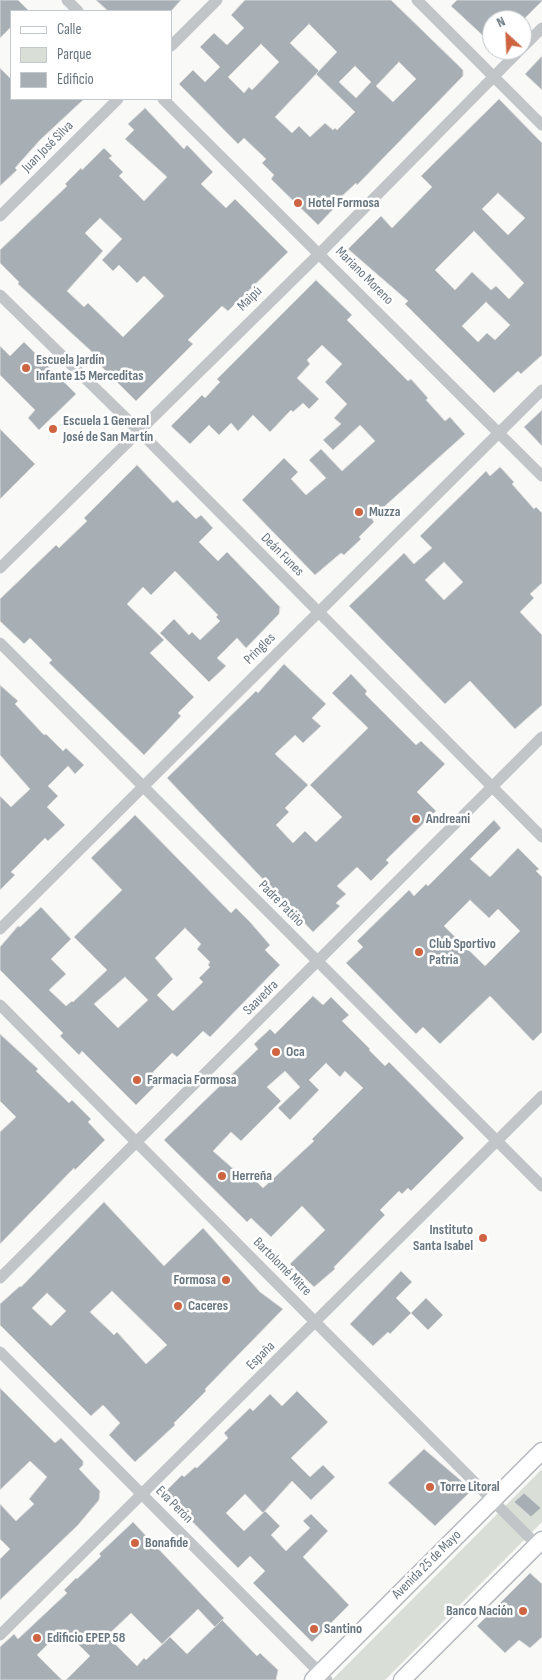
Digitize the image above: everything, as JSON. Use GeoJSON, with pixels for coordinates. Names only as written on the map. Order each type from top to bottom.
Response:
{"type":"FeatureCollection","features":[{"type":"Feature","properties":{"kind":"main road","name":"Avenida 25 de Mayo"},"geometry":{"type":"LineString","coordinates":[[320,1678],[542,1451]]}},
{"type":"Feature","properties":{"kind":"main road"},"geometry":{"type":"LineString","coordinates":[[402,1680],[540,1545]]}},
{"type":"Feature","properties":{"kind":"street"},"geometry":{"type":"LineString","coordinates":[[67,0],[77,10]]}},
{"type":"Feature","properties":{"kind":"street"},"geometry":{"type":"LineString","coordinates":[[172,45],[217,0]]}},
{"type":"Feature","properties":{"kind":"street"},"geometry":{"type":"LineString","coordinates":[[417,0],[542,125]]}},
{"type":"Feature","properties":{"kind":"street","name":"Maipú"},"geometry":{"type":"LineString","coordinates":[[532,38],[542,28]]}},
{"type":"Feature","properties":{"kind":"street","name":"Maipú"},"geometry":{"type":"LineString","coordinates":[[0,568],[138,430],[320,253],[510,60]]}},
{"type":"Feature","properties":{"kind":"street","name":"Juan José Silva"},"geometry":{"type":"LineString","coordinates":[[0,216],[117,100]]}},
{"type":"Feature","properties":{"kind":"street","name":"Mariano Moreno"},"geometry":{"type":"LineString","coordinates":[[164,100],[320,253],[542,476]]}},
{"type":"Feature","properties":{"kind":"street","name":"Deán Funes"},"geometry":{"type":"LineString","coordinates":[[0,294],[138,430],[317,613],[542,837]]}},
{"type":"Feature","properties":{"kind":"street","name":"Pringles"},"geometry":{"type":"LineString","coordinates":[[0,929],[144,788],[542,390]]}},
{"type":"Feature","properties":{"kind":"street","name":"Padre Patiño"},"geometry":{"type":"LineString","coordinates":[[0,643],[542,1186]]}},
{"type":"Feature","properties":{"kind":"street","name":"Saavedra"},"geometry":{"type":"LineString","coordinates":[[0,1278],[542,737]]}},
{"type":"Feature","properties":{"kind":"street","name":"Bartolomé Mitre"},"geometry":{"type":"LineString","coordinates":[[0,1005],[540,1545]]}},
{"type":"Feature","properties":{"kind":"street","name":"España"},"geometry":{"type":"LineString","coordinates":[[0,1635],[143,1496],[542,1096]]}},
{"type":"Feature","properties":{"kind":"street","name":"Eva Perón"},"geometry":{"type":"LineString","coordinates":[[0,1352],[320,1678]]}},
{"type":"Feature","properties":{"kind":"green space"},"geometry":{"type":"Polygon","coordinates":[[[542,1469],[542,1522],[385,1680],[332,1680],[542,1469]]]}},
{"type":"Feature","properties":{"kind":"building"},"geometry":{"type":"Polygon","coordinates":[[[0,0],[18,0],[28,10],[10,10],[10,28],[0,38],[0,0]]]}},
{"type":"Feature","properties":{"kind":"building"},"geometry":{"type":"Polygon","coordinates":[[[96,0],[181,0],[172,10],[107,10],[96,0]]]}},
{"type":"Feature","properties":{"kind":"building"},"geometry":{"type":"Polygon","coordinates":[[[245,0],[391,0],[463,70],[463,76],[357,185],[356,183],[339,199],[341,201],[318,225],[271,179],[274,175],[262,163],[266,159],[244,138],[238,144],[179,84],[193,70],[205,82],[220,67],[200,47],[214,33],[227,45],[244,28],[231,15],[245,0]],[[309,24],[290,43],[319,71],[337,52],[309,24]],[[261,44],[228,77],[244,93],[249,87],[252,90],[279,62],[261,44]],[[399,62],[376,86],[393,102],[416,79],[399,62]],[[355,66],[339,82],[356,98],[371,82],[355,66]],[[316,74],[275,117],[292,133],[299,126],[310,137],[325,123],[333,130],[335,128],[337,130],[355,112],[316,74]]]}},
{"type":"Feature","properties":{"kind":"building"},"geometry":{"type":"Polygon","coordinates":[[[457,0],[542,0],[532,11],[482,10],[482,35],[451,6],[457,0]]]}},
{"type":"Feature","properties":{"kind":"building"},"geometry":{"type":"Polygon","coordinates":[[[542,56],[542,90],[525,74],[542,56]]]}},
{"type":"Feature","properties":{"kind":"building"},"geometry":{"type":"Polygon","coordinates":[[[0,68],[10,78],[10,100],[83,100],[40,140],[15,168],[17,170],[0,186],[0,68]]]}},
{"type":"Feature","properties":{"kind":"building"},"geometry":{"type":"Polygon","coordinates":[[[499,99],[542,143],[542,355],[521,374],[518,371],[494,393],[405,304],[408,301],[348,249],[381,216],[392,228],[432,187],[421,176],[499,99]],[[498,193],[482,209],[508,235],[525,218],[498,193]],[[474,231],[435,270],[455,290],[472,272],[491,290],[496,286],[509,299],[524,283],[474,231]],[[486,302],[462,326],[478,342],[487,333],[495,340],[510,325],[486,302]]]}},
{"type":"Feature","properties":{"kind":"building"},"geometry":{"type":"Polygon","coordinates":[[[145,108],[184,149],[187,145],[213,172],[201,184],[226,208],[235,199],[288,252],[228,311],[222,306],[188,340],[193,344],[136,401],[100,365],[103,362],[18,284],[19,282],[0,263],[0,250],[67,186],[65,184],[81,168],[82,170],[104,148],[112,156],[109,158],[123,172],[119,176],[144,201],[167,177],[125,139],[134,130],[128,124],[145,108]],[[100,218],[85,233],[103,251],[67,291],[84,307],[88,303],[123,337],[164,296],[144,276],[137,283],[119,265],[113,271],[102,260],[122,239],[100,218]]]}},
{"type":"Feature","properties":{"kind":"building"},"geometry":{"type":"Polygon","coordinates":[[[316,280],[352,315],[347,320],[408,381],[411,379],[428,398],[426,400],[445,421],[450,417],[465,434],[372,519],[374,522],[359,537],[361,539],[344,555],[341,553],[315,575],[242,500],[284,458],[298,472],[291,479],[306,495],[326,478],[309,460],[321,449],[342,471],[375,441],[360,425],[333,450],[323,440],[341,424],[334,418],[347,404],[325,382],[342,364],[322,345],[307,360],[310,364],[297,378],[319,399],[309,409],[303,403],[293,412],[291,410],[270,432],[253,415],[238,431],[231,423],[219,435],[209,425],[190,444],[171,426],[202,395],[205,398],[220,382],[217,379],[316,280]]]}},
{"type":"Feature","properties":{"kind":"building"},"geometry":{"type":"Polygon","coordinates":[[[24,342],[76,394],[39,430],[28,418],[35,410],[0,375],[0,346],[10,356],[24,342]]]}},
{"type":"Feature","properties":{"kind":"building"},"geometry":{"type":"Polygon","coordinates":[[[542,410],[542,446],[524,427],[542,410]]]}},
{"type":"Feature","properties":{"kind":"building"},"geometry":{"type":"Polygon","coordinates":[[[0,429],[35,464],[0,499],[0,429]]]}},
{"type":"Feature","properties":{"kind":"building"},"geometry":{"type":"Polygon","coordinates":[[[137,465],[173,503],[177,500],[196,519],[201,515],[213,528],[199,542],[218,561],[227,552],[280,607],[279,614],[246,648],[237,638],[217,658],[226,666],[209,682],[160,633],[174,619],[189,635],[192,632],[200,640],[220,621],[216,617],[218,615],[175,571],[151,595],[143,587],[127,604],[164,640],[150,653],[194,697],[178,713],[181,716],[144,755],[49,663],[52,660],[30,638],[24,644],[0,621],[0,599],[56,545],[59,548],[87,521],[84,518],[137,465]]]}},
{"type":"Feature","properties":{"kind":"building"},"geometry":{"type":"Polygon","coordinates":[[[500,467],[534,509],[536,507],[542,513],[542,583],[530,594],[534,598],[520,612],[542,635],[542,705],[515,729],[470,681],[445,704],[349,606],[404,553],[414,564],[432,548],[420,536],[486,471],[490,476],[500,467]],[[444,562],[425,580],[444,600],[463,582],[444,562]]]}},
{"type":"Feature","properties":{"kind":"building"},"geometry":{"type":"Polygon","coordinates":[[[284,664],[326,704],[312,718],[321,726],[303,743],[295,735],[275,754],[308,785],[285,808],[289,812],[276,825],[293,843],[305,831],[316,842],[342,817],[310,785],[368,728],[332,693],[351,674],[367,691],[365,694],[416,745],[421,741],[445,764],[417,792],[436,811],[386,860],[389,863],[371,881],[357,867],[337,886],[346,894],[336,903],[340,906],[313,932],[167,778],[256,691],[258,693],[284,664]]]}},
{"type":"Feature","properties":{"kind":"building"},"geometry":{"type":"Polygon","coordinates":[[[0,685],[18,701],[15,704],[44,735],[46,734],[63,751],[66,748],[84,765],[75,774],[68,766],[48,786],[58,796],[47,807],[65,825],[48,841],[45,838],[11,872],[15,875],[0,890],[0,796],[11,807],[30,789],[0,755],[0,685]]]}},
{"type":"Feature","properties":{"kind":"building"},"geometry":{"type":"Polygon","coordinates":[[[135,815],[231,913],[236,908],[250,922],[270,945],[265,950],[280,965],[210,1037],[203,1031],[177,1057],[172,1053],[153,1072],[161,1080],[136,1105],[82,1051],[79,1055],[60,1036],[63,1033],[0,970],[0,947],[18,926],[20,927],[41,907],[71,939],[51,959],[66,974],[49,990],[66,1006],[73,1002],[107,970],[74,937],[122,890],[91,858],[135,815]],[[185,928],[155,958],[173,979],[157,995],[173,1011],[203,982],[199,978],[210,967],[208,965],[210,962],[197,949],[201,944],[185,928]],[[125,977],[94,1004],[118,1028],[148,1000],[125,977]]]}},
{"type":"Feature","properties":{"kind":"building"},"geometry":{"type":"Polygon","coordinates":[[[494,820],[501,828],[470,859],[490,877],[518,848],[539,869],[536,871],[542,877],[542,1032],[533,1041],[490,996],[440,1044],[423,1027],[416,1034],[346,963],[363,947],[357,941],[409,890],[414,896],[426,884],[428,886],[494,820]],[[470,900],[444,926],[485,966],[520,931],[498,909],[489,918],[470,900]]]}},
{"type":"Feature","properties":{"kind":"building"},"geometry":{"type":"Polygon","coordinates":[[[313,996],[323,1005],[331,997],[349,1015],[342,1021],[369,1050],[385,1066],[389,1062],[464,1138],[411,1191],[408,1188],[402,1194],[399,1191],[380,1210],[385,1215],[334,1267],[335,1269],[314,1287],[290,1264],[325,1230],[302,1206],[271,1237],[251,1218],[247,1222],[164,1140],[258,1049],[254,1044],[270,1029],[275,1034],[313,996]],[[326,1063],[309,1080],[319,1090],[290,1120],[278,1108],[300,1087],[285,1071],[267,1087],[281,1101],[241,1141],[231,1132],[213,1151],[246,1180],[251,1176],[263,1188],[314,1141],[312,1139],[363,1088],[345,1071],[340,1077],[326,1063]]]}},
{"type":"Feature","properties":{"kind":"building"},"geometry":{"type":"Polygon","coordinates":[[[0,1034],[38,1069],[36,1071],[69,1103],[72,1100],[91,1119],[88,1122],[105,1140],[75,1170],[74,1168],[0,1244],[0,1132],[16,1117],[0,1101],[0,1034]]]}},
{"type":"Feature","properties":{"kind":"building"},"geometry":{"type":"Polygon","coordinates":[[[104,1202],[164,1266],[203,1228],[260,1292],[283,1309],[205,1389],[206,1391],[174,1423],[175,1425],[135,1462],[109,1435],[120,1423],[103,1405],[91,1416],[0,1325],[0,1304],[21,1287],[104,1202]],[[112,1291],[90,1312],[114,1335],[117,1332],[146,1364],[167,1345],[112,1291]],[[47,1293],[32,1308],[51,1326],[66,1311],[47,1293]]]}},
{"type":"Feature","properties":{"kind":"building"},"geometry":{"type":"Polygon","coordinates":[[[401,1271],[412,1282],[396,1298],[411,1313],[390,1334],[388,1332],[373,1346],[350,1324],[401,1271]]]}},
{"type":"Feature","properties":{"kind":"building"},"geometry":{"type":"Polygon","coordinates":[[[426,1298],[443,1315],[428,1330],[411,1313],[426,1298]]]}},
{"type":"Feature","properties":{"kind":"building"},"geometry":{"type":"Polygon","coordinates":[[[0,1388],[55,1443],[61,1438],[83,1461],[83,1465],[79,1469],[100,1491],[99,1500],[78,1525],[0,1600],[0,1559],[10,1549],[0,1539],[0,1504],[16,1521],[34,1504],[29,1499],[47,1477],[30,1461],[0,1490],[0,1388]]]}},
{"type":"Feature","properties":{"kind":"building"},"geometry":{"type":"Polygon","coordinates":[[[297,1391],[328,1422],[291,1458],[310,1477],[323,1465],[335,1477],[311,1500],[292,1481],[264,1512],[280,1526],[271,1535],[286,1551],[310,1528],[303,1521],[311,1514],[328,1531],[303,1557],[349,1605],[312,1642],[253,1583],[265,1571],[250,1556],[238,1568],[164,1493],[182,1475],[184,1477],[195,1467],[197,1468],[228,1438],[224,1433],[250,1408],[253,1411],[270,1394],[282,1406],[297,1391]],[[245,1494],[226,1513],[244,1531],[263,1513],[245,1494]]]}},
{"type":"Feature","properties":{"kind":"building","name":"Torre Litoral"},"geometry":{"type":"Polygon","coordinates":[[[424,1449],[472,1490],[435,1526],[388,1483],[424,1449]]]}},
{"type":"Feature","properties":{"kind":"building"},"geometry":{"type":"Polygon","coordinates":[[[524,1493],[541,1508],[531,1517],[514,1502],[524,1493]]]}},
{"type":"Feature","properties":{"kind":"building"},"geometry":{"type":"Polygon","coordinates":[[[133,1522],[224,1618],[222,1620],[257,1656],[260,1653],[278,1670],[276,1680],[66,1680],[90,1656],[63,1629],[37,1655],[62,1680],[0,1680],[0,1647],[14,1634],[18,1639],[67,1593],[64,1590],[101,1556],[99,1554],[133,1522]],[[198,1609],[162,1644],[131,1613],[107,1636],[137,1666],[170,1637],[187,1654],[215,1627],[198,1609]]]}},
{"type":"Feature","properties":{"kind":"building"},"geometry":{"type":"Polygon","coordinates":[[[530,1573],[542,1584],[542,1637],[530,1648],[519,1640],[505,1653],[477,1626],[530,1573]]]}},
{"type":"Feature","properties":{"kind":"place","name":"Hotel Formosa"},"geometry":{"type":"Point","coordinates":[298,203]}},
{"type":"Feature","properties":{"kind":"place","name":"Escuela Jardín Infante 15 Merceditas"},"geometry":{"type":"Point","coordinates":[26,368]}},
{"type":"Feature","properties":{"kind":"place","name":"Escuela 1 General José de San Martín"},"geometry":{"type":"Point","coordinates":[53,429]}},
{"type":"Feature","properties":{"kind":"place","name":"Muzza"},"geometry":{"type":"Point","coordinates":[359,512]}},
{"type":"Feature","properties":{"kind":"place","name":"Andreani"},"geometry":{"type":"Point","coordinates":[416,819]}},
{"type":"Feature","properties":{"kind":"place","name":"Club Sportivo Patria"},"geometry":{"type":"Point","coordinates":[419,952]}},
{"type":"Feature","properties":{"kind":"place","name":"Oca"},"geometry":{"type":"Point","coordinates":[276,1052]}},
{"type":"Feature","properties":{"kind":"place","name":"Farmacia Formosa"},"geometry":{"type":"Point","coordinates":[137,1080]}},
{"type":"Feature","properties":{"kind":"place","name":"Herreña"},"geometry":{"type":"Point","coordinates":[222,1176]}},
{"type":"Feature","properties":{"kind":"place","name":"Instituto Santa Isabel"},"geometry":{"type":"Point","coordinates":[483,1238]}},
{"type":"Feature","properties":{"kind":"place","name":"Formosa"},"geometry":{"type":"Point","coordinates":[226,1280]}},
{"type":"Feature","properties":{"kind":"place","name":"Caceres"},"geometry":{"type":"Point","coordinates":[178,1306]}},
{"type":"Feature","properties":{"kind":"place","name":"Torre Litoral"},"geometry":{"type":"Point","coordinates":[430,1487]}},
{"type":"Feature","properties":{"kind":"place","name":"Bonafide"},"geometry":{"type":"Point","coordinates":[135,1543]}},
{"type":"Feature","properties":{"kind":"place","name":"Banco Nación"},"geometry":{"type":"Point","coordinates":[523,1611]}},
{"type":"Feature","properties":{"kind":"place","name":"Santino"},"geometry":{"type":"Point","coordinates":[314,1629]}},
{"type":"Feature","properties":{"kind":"place","name":"Edificio EPEP 58"},"geometry":{"type":"Point","coordinates":[37,1638]}}]}
